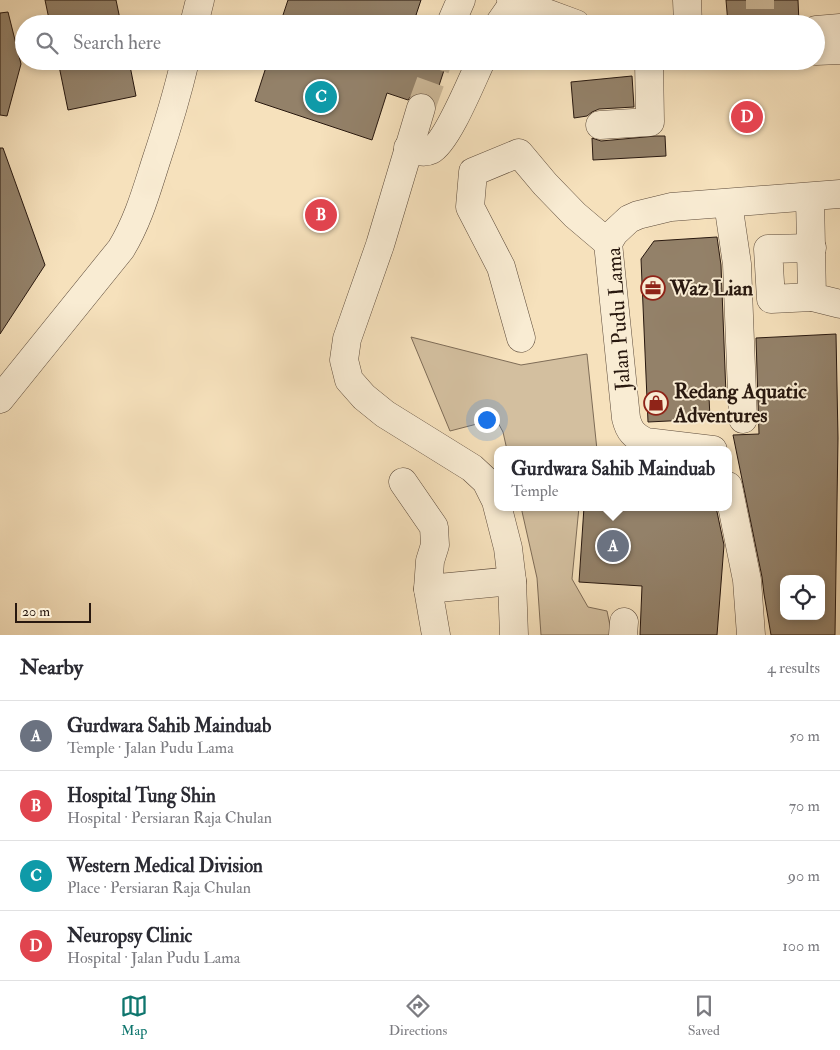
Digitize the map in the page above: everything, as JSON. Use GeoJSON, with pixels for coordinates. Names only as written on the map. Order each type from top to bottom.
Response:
{"type":"FeatureCollection","features":[{"type":"Feature","properties":{"kind":"street"},"geometry":{"type":"LineString","coordinates":[[196,15],[200,0]]}},
{"type":"Feature","properties":{"kind":"street"},"geometry":{"type":"LineString","coordinates":[[454,15],[461,0]]}},
{"type":"Feature","properties":{"kind":"street"},"geometry":{"type":"LineString","coordinates":[[687,0],[688,15]]}},
{"type":"Feature","properties":{"kind":"street"},"geometry":{"type":"LineString","coordinates":[[504,15],[513,1],[551,15]]}},
{"type":"Feature","properties":{"kind":"street"},"geometry":{"type":"LineString","coordinates":[[825,29],[840,28]]}},
{"type":"Feature","properties":{"kind":"street"},"geometry":{"type":"LineString","coordinates":[[825,51],[840,50]]}},
{"type":"Feature","properties":{"kind":"street"},"geometry":{"type":"LineString","coordinates":[[0,399],[121,249],[130,234],[139,215],[176,98],[183,70]]}},
{"type":"Feature","properties":{"kind":"street"},"geometry":{"type":"LineString","coordinates":[[408,148],[423,152],[432,149],[443,138],[477,70]]}},
{"type":"Feature","properties":{"kind":"street"},"geometry":{"type":"LineString","coordinates":[[600,125],[650,122],[649,70]]}},
{"type":"Feature","properties":{"kind":"street"},"geometry":{"type":"LineString","coordinates":[[421,108],[380,245],[347,339],[344,360],[349,380],[364,397],[385,414],[472,468],[486,481],[494,497]]}},
{"type":"Feature","properties":{"kind":"street"},"geometry":{"type":"LineString","coordinates":[[521,338],[501,267],[470,207],[473,172],[519,153],[575,215],[608,243]]}},
{"type":"Feature","properties":{"kind":"street","name":"Jalan Pudu Lama"},"geometry":{"type":"LineString","coordinates":[[680,446],[646,442],[637,437],[629,428],[626,418],[608,243],[622,225],[638,215],[671,207],[840,194]]}},
{"type":"Feature","properties":{"kind":"street"},"geometry":{"type":"LineString","coordinates":[[810,197],[812,297]]}},
{"type":"Feature","properties":{"kind":"street"},"geometry":{"type":"LineString","coordinates":[[728,203],[737,264],[743,419]]}},
{"type":"Feature","properties":{"kind":"street"},"geometry":{"type":"LineString","coordinates":[[812,248],[768,249],[771,299],[812,297],[840,304]]}},
{"type":"Feature","properties":{"kind":"street"},"geometry":{"type":"LineString","coordinates":[[403,482],[434,527],[435,545],[430,561],[428,589],[436,635]]}},
{"type":"Feature","properties":{"kind":"street"},"geometry":{"type":"LineString","coordinates":[[732,506],[747,580],[751,635]]}},
{"type":"Feature","properties":{"kind":"street"},"geometry":{"type":"LineString","coordinates":[[499,511],[508,548],[512,581],[514,635]]}},
{"type":"Feature","properties":{"kind":"street"},"geometry":{"type":"LineString","coordinates":[[428,589],[512,581]]}},
{"type":"Feature","properties":{"kind":"shaded area"},"geometry":{"type":"Polygon","coordinates":[[[411,337],[521,365],[587,354],[597,446],[506,446],[503,432],[496,419],[450,431],[411,337]]]}},
{"type":"Feature","properties":{"kind":"shaded area"},"geometry":{"type":"Polygon","coordinates":[[[522,511],[579,511],[572,579],[588,607],[607,611],[612,635],[541,635],[537,578],[522,511]]]}},
{"type":"Feature","properties":{"kind":"building"},"geometry":{"type":"Polygon","coordinates":[[[45,0],[116,0],[119,15],[48,15],[45,0]]]}},
{"type":"Feature","properties":{"kind":"building"},"geometry":{"type":"Polygon","coordinates":[[[288,0],[421,0],[416,15],[283,15],[288,0]]]}},
{"type":"Feature","properties":{"kind":"building"},"geometry":{"type":"Polygon","coordinates":[[[726,0],[798,0],[799,15],[727,15],[726,0]]]}},
{"type":"Feature","properties":{"kind":"building"},"geometry":{"type":"Polygon","coordinates":[[[8,12],[15,40],[15,70],[19,70],[7,116],[0,115],[0,13],[8,12]]]}},
{"type":"Feature","properties":{"kind":"building"},"geometry":{"type":"Polygon","coordinates":[[[60,70],[131,70],[136,96],[68,110],[60,70]]]}},
{"type":"Feature","properties":{"kind":"building"},"geometry":{"type":"Polygon","coordinates":[[[265,70],[444,70],[434,101],[432,97],[425,93],[417,93],[408,100],[387,93],[372,140],[255,101],[265,70]]]}},
{"type":"Feature","properties":{"kind":"building"},"geometry":{"type":"Polygon","coordinates":[[[632,76],[634,107],[599,109],[587,116],[574,118],[571,82],[632,76]]]}},
{"type":"Feature","properties":{"kind":"building"},"geometry":{"type":"Polygon","coordinates":[[[665,136],[666,156],[593,160],[592,138],[601,141],[665,136]]]}},
{"type":"Feature","properties":{"kind":"building"},"geometry":{"type":"Polygon","coordinates":[[[0,148],[3,148],[45,265],[0,334],[0,148]]]}},
{"type":"Feature","properties":{"kind":"building"},"geometry":{"type":"Polygon","coordinates":[[[717,237],[721,265],[726,395],[709,396],[710,419],[648,422],[641,259],[654,241],[717,237]]]}},
{"type":"Feature","properties":{"kind":"building"},"geometry":{"type":"Polygon","coordinates":[[[836,334],[838,438],[835,635],[771,635],[762,577],[733,435],[759,434],[756,338],[836,334]]]}},
{"type":"Feature","properties":{"kind":"building"},"geometry":{"type":"Polygon","coordinates":[[[584,511],[717,511],[724,545],[717,635],[640,635],[642,586],[579,582],[584,511]]]}},
{"type":"Feature","properties":{"kind":"tunnel"},"geometry":{"type":"LineString","coordinates":[[760,0],[760,9]]}},
{"type":"Feature","properties":{"kind":"tunnel"},"geometry":{"type":"LineString","coordinates":[[421,108],[435,70]]}},
{"type":"Feature","properties":{"kind":"place","name":"Western Medical Division"},"geometry":{"type":"Point","coordinates":[321,97]}},
{"type":"Feature","properties":{"kind":"place","name":"Neuropsy Clinic"},"geometry":{"type":"Point","coordinates":[747,117]}},
{"type":"Feature","properties":{"kind":"place","name":"Hospital Tung Shin"},"geometry":{"type":"Point","coordinates":[321,215]}},
{"type":"Feature","properties":{"kind":"place","name":"Waz Lian"},"geometry":{"type":"Point","coordinates":[653,288]}},
{"type":"Feature","properties":{"kind":"place","name":"Redang Aquatic Adventures"},"geometry":{"type":"Point","coordinates":[656,403]}},
{"type":"Feature","properties":{"kind":"place","name":"Gurdwara Sahib Mainduab"},"geometry":{"type":"Point","coordinates":[613,546]}}]}
